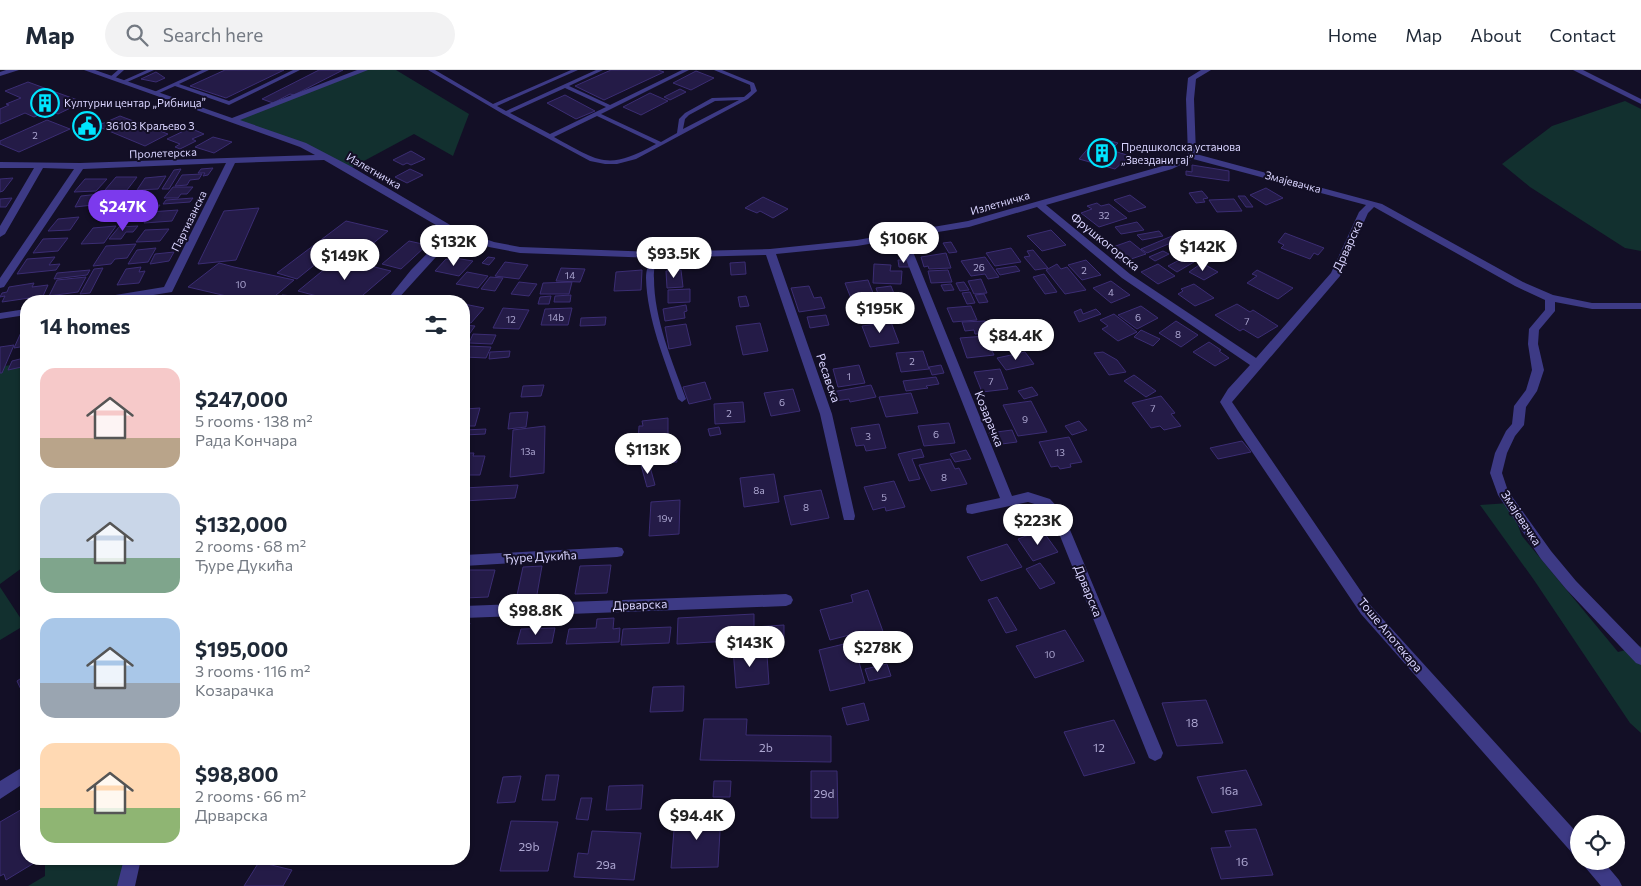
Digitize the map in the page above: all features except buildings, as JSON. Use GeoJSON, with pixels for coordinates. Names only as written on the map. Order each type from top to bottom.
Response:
{"type":"FeatureCollection","features":[{"type":"Feature","properties":{"kind":"street"},"geometry":{"type":"LineString","coordinates":[[0,74],[15,70]]}},
{"type":"Feature","properties":{"kind":"street","name":"Излетничка"},"geometry":{"type":"LineString","coordinates":[[88,70],[303,145],[326,156],[454,231],[492,245],[549,253],[654,255],[770,252],[857,243],[969,224],[1169,167],[1192,156]]}},
{"type":"Feature","properties":{"kind":"street"},"geometry":{"type":"LineString","coordinates":[[233,120],[364,70]]}},
{"type":"Feature","properties":{"kind":"street"},"geometry":{"type":"LineString","coordinates":[[1192,156],[1190,99],[1192,78],[1207,70]]}},
{"type":"Feature","properties":{"kind":"street"},"geometry":{"type":"LineString","coordinates":[[1577,70],[1641,102]]}},
{"type":"Feature","properties":{"kind":"street","name":"Пролетерска"},"geometry":{"type":"LineString","coordinates":[[0,165],[80,166],[232,162],[326,156]]}},
{"type":"Feature","properties":{"kind":"street","name":"Змајевачка"},"geometry":{"type":"LineString","coordinates":[[1192,156],[1372,204],[1519,284],[1550,298],[1592,306],[1641,306]]}},
{"type":"Feature","properties":{"kind":"street","name":"Партизанска"},"geometry":{"type":"LineString","coordinates":[[136,295],[168,290],[232,162]]}},
{"type":"Feature","properties":{"kind":"street"},"geometry":{"type":"LineString","coordinates":[[0,234],[40,166]]}},
{"type":"Feature","properties":{"kind":"street"},"geometry":{"type":"LineString","coordinates":[[0,286],[80,166]]}},
{"type":"Feature","properties":{"kind":"street","name":"Фрушкогорска"},"geometry":{"type":"LineString","coordinates":[[1039,204],[1119,271],[1258,364]]}},
{"type":"Feature","properties":{"kind":"street","name":"Дрварска"},"geometry":{"type":"LineString","coordinates":[[1226,402],[1232,392],[1304,313],[1336,274],[1364,212],[1372,204]]}},
{"type":"Feature","properties":{"kind":"street"},"geometry":{"type":"LineString","coordinates":[[396,295],[454,231]]}},
{"type":"Feature","properties":{"kind":"street","name":"Козарачка"},"geometry":{"type":"LineString","coordinates":[[902,236],[1007,500]]}},
{"type":"Feature","properties":{"kind":"street","name":"Ресавска"},"geometry":{"type":"LineString","coordinates":[[770,252],[826,414],[849,516]]}},
{"type":"Feature","properties":{"kind":"street","name":"Змајевачка"},"geometry":{"type":"LineString","coordinates":[[1550,298],[1550,311],[1534,329],[1533,344],[1538,370],[1532,391],[1520,406],[1518,424],[1510,434],[1501,454],[1496,473],[1502,492],[1546,555],[1571,585],[1641,658]]}},
{"type":"Feature","properties":{"kind":"street"},"geometry":{"type":"LineString","coordinates":[[0,316],[20,313]]}},
{"type":"Feature","properties":{"kind":"street","name":"Тоше Апотекара"},"geometry":{"type":"LineString","coordinates":[[1226,402],[1366,610],[1570,838]]}},
{"type":"Feature","properties":{"kind":"street","name":"Дрварска"},"geometry":{"type":"LineString","coordinates":[[972,509],[1028,497],[1040,500],[1057,513],[1155,754]]}},
{"type":"Feature","properties":{"kind":"street","name":"Ђуре Дукића"},"geometry":{"type":"LineString","coordinates":[[470,561],[617,552]]}},
{"type":"Feature","properties":{"kind":"street","name":"Дрварска"},"geometry":{"type":"LineString","coordinates":[[470,612],[786,600]]}},
{"type":"Feature","properties":{"kind":"street"},"geometry":{"type":"LineString","coordinates":[[0,791],[20,777]]}},
{"type":"Feature","properties":{"kind":"street"},"geometry":{"type":"LineString","coordinates":[[126,886],[131,865]]}},
{"type":"Feature","properties":{"kind":"street"},"geometry":{"type":"LineString","coordinates":[[1599,870],[1613,886]]}},
{"type":"Feature","properties":{"kind":"lane"},"geometry":{"type":"LineString","coordinates":[[112,78],[121,70]]}},
{"type":"Feature","properties":{"kind":"lane"},"geometry":{"type":"LineString","coordinates":[[123,82],[151,70]]}},
{"type":"Feature","properties":{"kind":"lane"},"geometry":{"type":"LineString","coordinates":[[155,93],[206,70]]}},
{"type":"Feature","properties":{"kind":"lane"},"geometry":{"type":"LineString","coordinates":[[174,84],[229,103],[297,70]]}},
{"type":"Feature","properties":{"kind":"lane"},"geometry":{"type":"LineString","coordinates":[[431,70],[592,160],[602,162],[632,159],[746,98],[754,91],[752,84],[717,70]]}},
{"type":"Feature","properties":{"kind":"lane"},"geometry":{"type":"LineString","coordinates":[[493,106],[575,70]]}},
{"type":"Feature","properties":{"kind":"lane"},"geometry":{"type":"LineString","coordinates":[[505,113],[600,70]]}},
{"type":"Feature","properties":{"kind":"lane"},"geometry":{"type":"LineString","coordinates":[[550,137],[686,70]]}},
{"type":"Feature","properties":{"kind":"lane"},"geometry":{"type":"LineString","coordinates":[[565,86],[610,107]]}},
{"type":"Feature","properties":{"kind":"lane"},"geometry":{"type":"LineString","coordinates":[[680,133],[682,120],[687,114],[714,100],[746,98]]}},
{"type":"Feature","properties":{"kind":"lane"},"geometry":{"type":"LineString","coordinates":[[597,114],[661,144]]}},
{"type":"Feature","properties":{"kind":"lane"},"geometry":{"type":"LineString","coordinates":[[654,255],[650,276],[654,302],[665,349],[682,399]]}},
{"type":"Feature","properties":{"kind":"green space"},"geometry":{"type":"Polygon","coordinates":[[[364,70],[396,70],[469,114],[453,156],[414,134],[349,169],[303,145],[233,120],[364,70]]]}},
{"type":"Feature","properties":{"kind":"green space"},"geometry":{"type":"Polygon","coordinates":[[[1625,101],[1641,109],[1641,251],[1625,248],[1530,187],[1502,164],[1552,126],[1625,101]]]}},
{"type":"Feature","properties":{"kind":"green space"},"geometry":{"type":"Polygon","coordinates":[[[20,363],[20,569],[0,584],[0,367],[20,363]]]}},
{"type":"Feature","properties":{"kind":"green space"},"geometry":{"type":"Polygon","coordinates":[[[1509,503],[1522,536],[1618,652],[1641,646],[1641,733],[1630,723],[1534,580],[1480,505],[1509,503]]]}},
{"type":"Feature","properties":{"kind":"green space"},"geometry":{"type":"Polygon","coordinates":[[[0,587],[20,617],[20,628],[0,640],[0,587]]]}},
{"type":"Feature","properties":{"kind":"green space"},"geometry":{"type":"Polygon","coordinates":[[[45,865],[131,865],[126,886],[28,886],[45,876],[45,865]]]}},
{"type":"Feature","properties":{"kind":"place","name":"Културни центар „Рибница”"},"geometry":{"type":"Point","coordinates":[45,103]}},
{"type":"Feature","properties":{"kind":"place","name":"36103 Краљево 3"},"geometry":{"type":"Point","coordinates":[87,126]}},
{"type":"Feature","properties":{"kind":"place","name":"Предшколска установа „Звездани гај”"},"geometry":{"type":"Point","coordinates":[1102,153]}}]}
